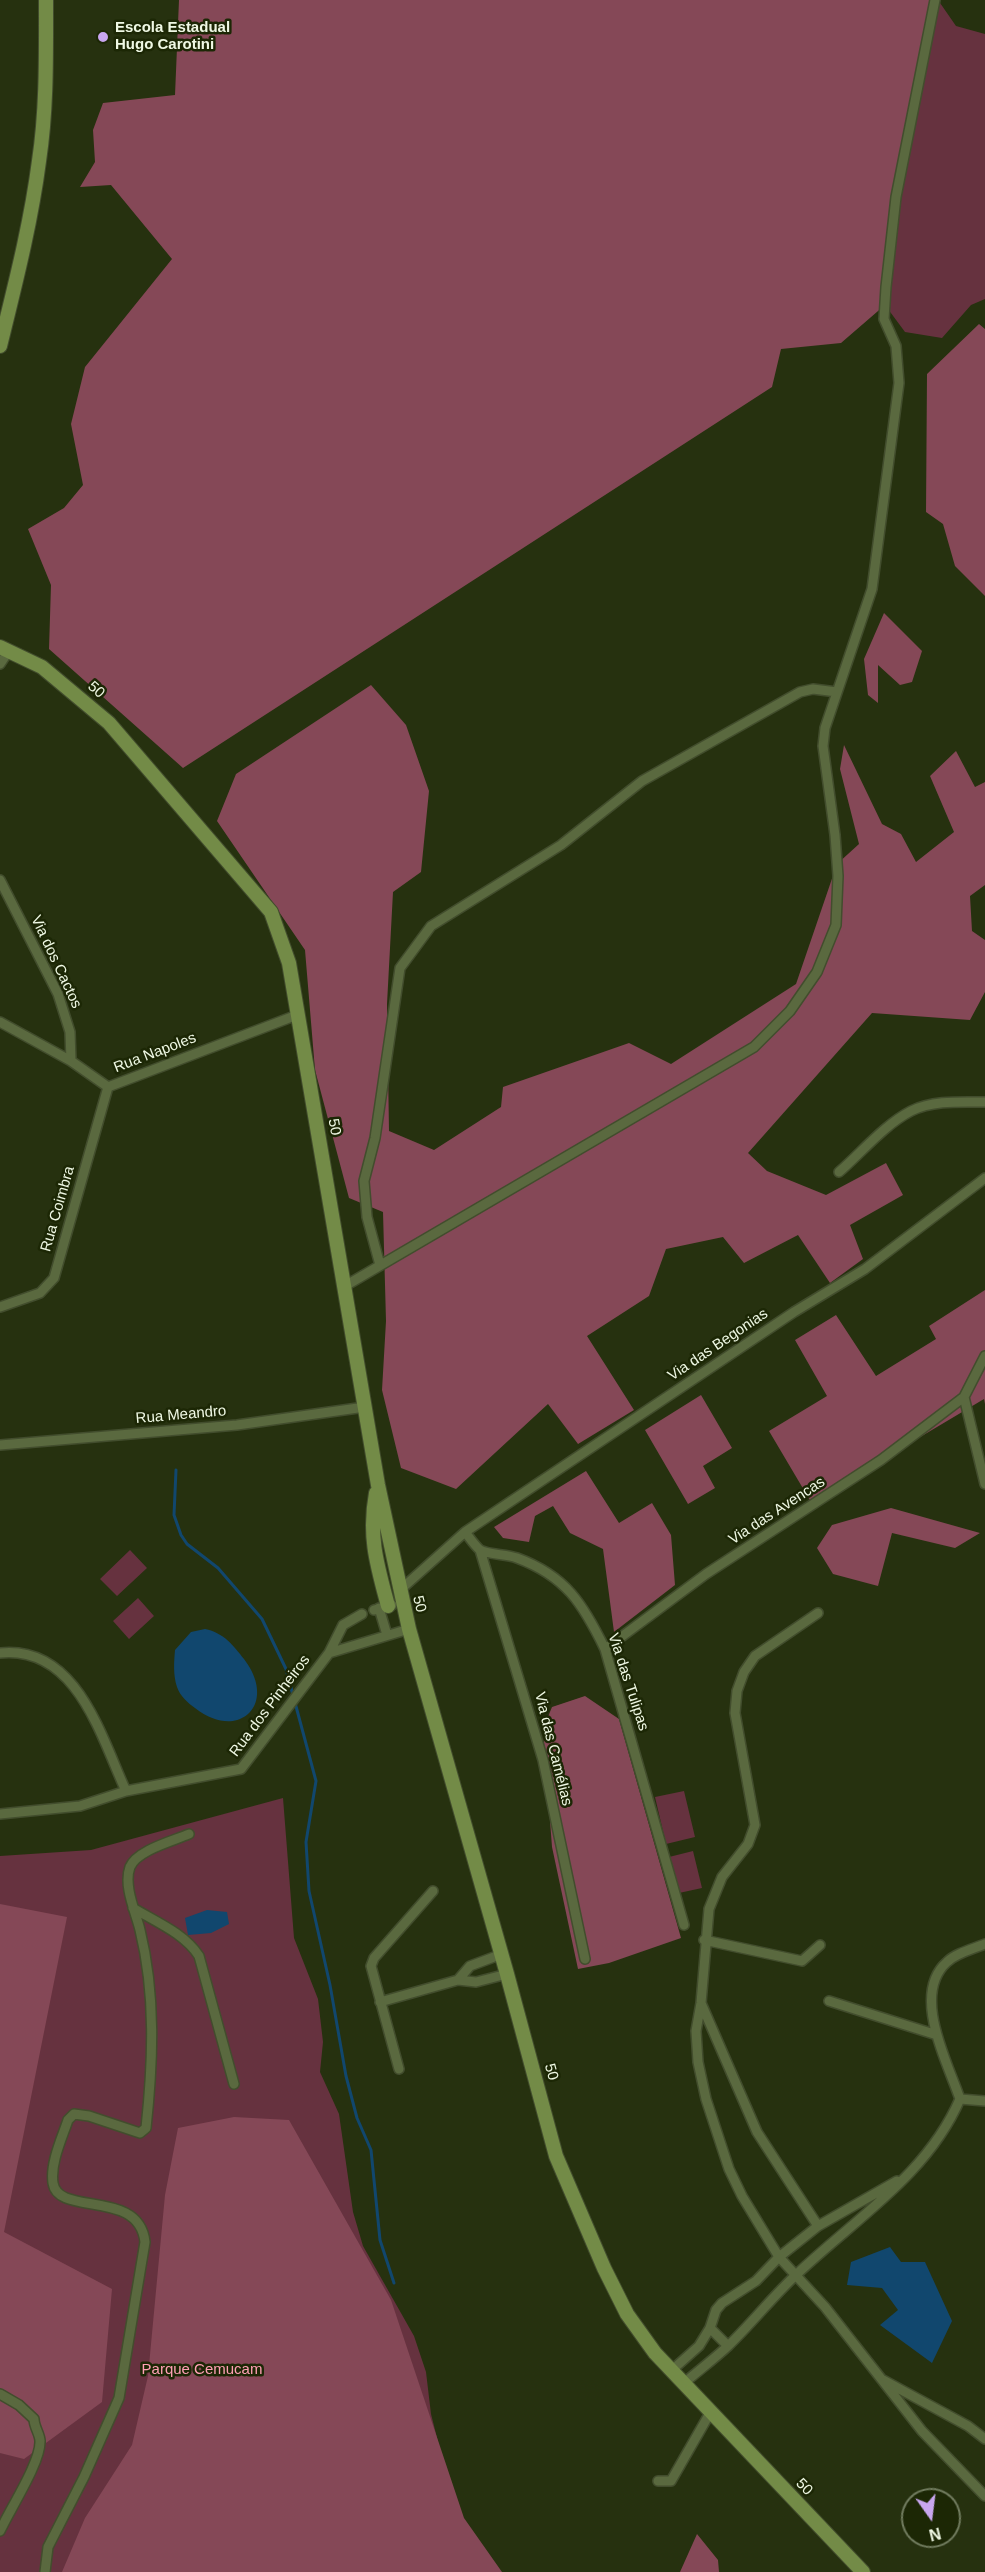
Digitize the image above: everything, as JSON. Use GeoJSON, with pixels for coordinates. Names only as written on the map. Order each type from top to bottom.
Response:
{"type":"FeatureCollection","features":[{"type":"Feature","properties":{"kind":"main road"},"geometry":{"type":"LineString","coordinates":[[0,346],[27,228],[39,161],[44,116],[46,0]]}},
{"type":"Feature","properties":{"kind":"main road","name":"50"},"geometry":{"type":"LineString","coordinates":[[4,649],[42,667],[109,723],[271,912],[289,963],[378,1485],[400,1596],[502,1954],[556,2156],[604,2268],[627,2314],[671,2371],[863,2572]]}},
{"type":"Feature","properties":{"kind":"main road"},"geometry":{"type":"LineString","coordinates":[[378,1485],[372,1519],[372,1539],[380,1608]]}},
{"type":"Feature","properties":{"kind":"street"},"geometry":{"type":"LineString","coordinates":[[345,1286],[754,1047],[790,1011],[817,972],[836,925],[838,876],[823,746],[837,692],[865,619],[872,589],[899,383],[896,346],[884,319],[886,287],[896,197],[935,0]]}},
{"type":"Feature","properties":{"kind":"street"},"geometry":{"type":"LineString","coordinates":[[0,664],[4,649]]}},
{"type":"Feature","properties":{"kind":"street"},"geometry":{"type":"LineString","coordinates":[[380,1264],[367,1217],[364,1181],[375,1138],[400,968],[421,937],[431,926],[561,845],[642,781],[800,692],[813,689],[837,692]]}},
{"type":"Feature","properties":{"kind":"street","name":"Via dos Cactos"},"geometry":{"type":"LineString","coordinates":[[0,880],[66,1015],[71,1061]]}},
{"type":"Feature","properties":{"kind":"street","name":"Rua Napoles"},"geometry":{"type":"LineString","coordinates":[[1,1023],[71,1061],[108,1087],[297,1015]]}},
{"type":"Feature","properties":{"kind":"street","name":"Rua Coimbra"},"geometry":{"type":"LineString","coordinates":[[0,1307],[40,1293],[48,1288],[54,1278],[108,1087]]}},
{"type":"Feature","properties":{"kind":"street"},"geometry":{"type":"LineString","coordinates":[[840,1172],[911,1111],[943,1103],[985,1102]]}},
{"type":"Feature","properties":{"kind":"street","name":"Via das Begonias"},"geometry":{"type":"LineString","coordinates":[[465,1532],[794,1312],[865,1269],[985,1178]]}},
{"type":"Feature","properties":{"kind":"street"},"geometry":{"type":"LineString","coordinates":[[985,1356],[963,1397],[985,1484]]}},
{"type":"Feature","properties":{"kind":"street","name":"Via das Avencas"},"geometry":{"type":"LineString","coordinates":[[605,1649],[706,1574],[881,1460],[963,1397]]}},
{"type":"Feature","properties":{"kind":"street","name":"Rua Meandro"},"geometry":{"type":"LineString","coordinates":[[0,1444],[237,1425],[365,1407]]}},
{"type":"Feature","properties":{"kind":"street"},"geometry":{"type":"LineString","coordinates":[[387,1635],[380,1608],[400,1596],[465,1532],[480,1550]]}},
{"type":"Feature","properties":{"kind":"street","name":"Via das Tulipas"},"geometry":{"type":"LineString","coordinates":[[480,1550],[514,1557],[560,1580],[577,1598],[605,1649],[684,1924]]}},
{"type":"Feature","properties":{"kind":"street","name":"Via das Camélias"},"geometry":{"type":"LineString","coordinates":[[480,1550],[543,1760],[585,1959]]}},
{"type":"Feature","properties":{"kind":"street"},"geometry":{"type":"LineString","coordinates":[[819,1613],[755,1656],[744,1672],[737,1691],[735,1713],[755,1825],[748,1844],[722,1877],[714,1893],[704,1940],[701,2004],[695,2045],[706,2099],[729,2169],[742,2196],[779,2257],[797,2274],[922,2431],[985,2496]]}},
{"type":"Feature","properties":{"kind":"street","name":"Rua dos Pinheiros"},"geometry":{"type":"LineString","coordinates":[[0,1814],[55,1810],[126,1791],[241,1769],[329,1653],[343,1625],[362,1614]]}},
{"type":"Feature","properties":{"kind":"street","name":"Rua dos Pinheiros"},"geometry":{"type":"LineString","coordinates":[[329,1653],[409,1629]]}},
{"type":"Feature","properties":{"kind":"street"},"geometry":{"type":"LineString","coordinates":[[0,1653],[42,1660],[68,1678],[82,1697],[126,1791]]}},
{"type":"Feature","properties":{"kind":"street"},"geometry":{"type":"LineString","coordinates":[[45,2572],[48,2547],[89,2467],[119,2397],[142,2262],[143,2227],[136,2218],[115,2210],[63,2197],[53,2183],[59,2148],[68,2120],[74,2114],[88,2116],[140,2133],[146,2128],[150,2091],[151,2005],[140,1931],[133,1908],[129,1869],[133,1862],[145,1853],[189,1834]]}},
{"type":"Feature","properties":{"kind":"street"},"geometry":{"type":"LineString","coordinates":[[399,2069],[380,2002],[372,1962],[433,1891]]}},
{"type":"Feature","properties":{"kind":"street"},"geometry":{"type":"LineString","coordinates":[[133,1908],[193,1946],[199,1956],[234,2084]]}},
{"type":"Feature","properties":{"kind":"street"},"geometry":{"type":"LineString","coordinates":[[704,1940],[802,1960],[820,1945]]}},
{"type":"Feature","properties":{"kind":"street"},"geometry":{"type":"LineString","coordinates":[[683,2384],[728,2346],[797,2274],[910,2174],[949,2124],[960,2099],[937,2035],[931,2005],[931,1986],[938,1972],[948,1960],[985,1944]]}},
{"type":"Feature","properties":{"kind":"street"},"geometry":{"type":"LineString","coordinates":[[458,1980],[470,1966],[502,1954]]}},
{"type":"Feature","properties":{"kind":"street"},"geometry":{"type":"LineString","coordinates":[[380,2002],[458,1980],[476,1982],[507,1974]]}},
{"type":"Feature","properties":{"kind":"street"},"geometry":{"type":"LineString","coordinates":[[829,2001],[937,2035]]}},
{"type":"Feature","properties":{"kind":"street"},"geometry":{"type":"LineString","coordinates":[[701,2004],[757,2132],[818,2226]]}},
{"type":"Feature","properties":{"kind":"street"},"geometry":{"type":"LineString","coordinates":[[960,2099],[985,2102]]}},
{"type":"Feature","properties":{"kind":"street"},"geometry":{"type":"LineString","coordinates":[[671,2371],[693,2353],[710,2328],[716,2310],[756,2281],[779,2257],[818,2226],[910,2174]]}},
{"type":"Feature","properties":{"kind":"street"},"geometry":{"type":"LineString","coordinates":[[710,2328],[728,2346]]}},
{"type":"Feature","properties":{"kind":"street"},"geometry":{"type":"LineString","coordinates":[[878,2377],[968,2426],[985,2439]]}},
{"type":"Feature","properties":{"kind":"street"},"geometry":{"type":"LineString","coordinates":[[0,2394],[19,2405],[34,2419],[35,2430],[40,2439],[38,2460],[0,2531]]}},
{"type":"Feature","properties":{"kind":"street"},"geometry":{"type":"LineString","coordinates":[[658,2481],[671,2481],[710,2413]]}},
{"type":"Feature","properties":{"kind":"green space"},"geometry":{"type":"Polygon","coordinates":[[[179,0],[932,0],[885,305],[841,343],[781,349],[772,387],[183,768],[49,649],[51,585],[28,529],[64,508],[83,485],[71,424],[85,367],[172,259],[111,185],[80,187],[95,162],[93,130],[103,103],[175,95],[179,0]]]}},
{"type":"Feature","properties":{"kind":"green space"},"geometry":{"type":"Polygon","coordinates":[[[932,0],[938,0],[956,26],[985,34],[985,299],[971,305],[942,338],[905,332],[885,305],[932,0]]]}},
{"type":"Feature","properties":{"kind":"green space"},"geometry":{"type":"Polygon","coordinates":[[[979,324],[985,329],[985,596],[955,566],[943,524],[926,512],[927,374],[979,324]]]}},
{"type":"Feature","properties":{"kind":"green space"},"geometry":{"type":"Polygon","coordinates":[[[884,613],[922,651],[912,682],[900,685],[878,665],[878,703],[868,695],[864,659],[884,613]]]}},
{"type":"Feature","properties":{"kind":"green space"},"geometry":{"type":"Polygon","coordinates":[[[371,685],[406,725],[429,791],[421,872],[393,892],[387,1004],[389,1131],[434,1150],[501,1107],[503,1087],[629,1043],[671,1064],[796,984],[837,864],[859,844],[840,769],[844,745],[882,824],[901,834],[916,862],[954,832],[930,776],[956,751],[975,787],[985,782],[985,885],[970,896],[972,931],[985,940],[985,992],[970,1020],[872,1013],[748,1153],[767,1171],[826,1195],[886,1163],[903,1195],[850,1225],[863,1259],[830,1283],[798,1235],[744,1263],[723,1237],[666,1249],[649,1296],[587,1336],[634,1410],[578,1444],[548,1404],[456,1489],[401,1468],[382,1390],[386,1321],[383,1212],[349,1198],[315,1070],[305,950],[217,821],[236,774],[371,685]]]}},
{"type":"Feature","properties":{"kind":"green space"},"geometry":{"type":"Polygon","coordinates":[[[985,1290],[985,1404],[984,1399],[811,1502],[769,1431],[827,1396],[795,1340],[836,1315],[876,1376],[936,1339],[929,1326],[985,1290]]]}},
{"type":"Feature","properties":{"kind":"green space"},"geometry":{"type":"Polygon","coordinates":[[[701,1395],[732,1448],[703,1466],[715,1488],[688,1504],[645,1430],[701,1395]]]}},
{"type":"Feature","properties":{"kind":"green space"},"geometry":{"type":"Polygon","coordinates":[[[586,1471],[619,1523],[652,1503],[671,1535],[675,1585],[614,1632],[603,1549],[570,1533],[553,1506],[535,1516],[529,1542],[503,1538],[494,1527],[586,1471]]]}},
{"type":"Feature","properties":{"kind":"green space"},"geometry":{"type":"Polygon","coordinates":[[[891,1508],[980,1533],[955,1548],[892,1533],[878,1586],[833,1574],[817,1548],[832,1525],[891,1508]]]}},
{"type":"Feature","properties":{"kind":"green space"},"geometry":{"type":"Polygon","coordinates":[[[130,1550],[147,1568],[117,1596],[100,1579],[130,1550]]]}},
{"type":"Feature","properties":{"kind":"green space"},"geometry":{"type":"Polygon","coordinates":[[[138,1598],[154,1616],[129,1639],[113,1621],[138,1598]]]}},
{"type":"Feature","properties":{"kind":"green space"},"geometry":{"type":"Polygon","coordinates":[[[585,1696],[619,1719],[681,1938],[609,1963],[578,1969],[552,1847],[543,1729],[552,1707],[585,1696]]]}},
{"type":"Feature","properties":{"kind":"green space"},"geometry":{"type":"Polygon","coordinates":[[[684,1791],[695,1837],[666,1844],[655,1797],[684,1791]]]}},
{"type":"Feature","properties":{"kind":"green space","name":"Parque Cemucam"},"geometry":{"type":"Polygon","coordinates":[[[283,1798],[294,1938],[318,1999],[323,2042],[320,2072],[339,2114],[353,2212],[363,2246],[414,2336],[426,2372],[431,2414],[456,2513],[488,2572],[0,2572],[0,1856],[91,1850],[283,1798]]]}},
{"type":"Feature","properties":{"kind":"green space"},"geometry":{"type":"Polygon","coordinates":[[[693,1851],[702,1888],[679,1893],[669,1857],[693,1851]]]}},
{"type":"Feature","properties":{"kind":"green space"},"geometry":{"type":"Polygon","coordinates":[[[0,1904],[67,1917],[4,2232],[112,2289],[102,2402],[24,2459],[0,2453],[0,1904]]]}},
{"type":"Feature","properties":{"kind":"green space"},"geometry":{"type":"Polygon","coordinates":[[[234,2117],[289,2120],[391,2300],[464,2518],[502,2572],[62,2572],[85,2518],[132,2445],[148,2376],[165,2195],[178,2128],[234,2117]]]}},
{"type":"Feature","properties":{"kind":"green space"},"geometry":{"type":"Polygon","coordinates":[[[697,2534],[718,2560],[719,2572],[680,2572],[697,2534]]]}},
{"type":"Feature","properties":{"kind":"water"},"geometry":{"type":"Polygon","coordinates":[[[205,1629],[218,1633],[228,1640],[244,1659],[254,1676],[257,1691],[255,1704],[249,1714],[239,1720],[226,1721],[211,1718],[187,1702],[177,1687],[174,1673],[175,1650],[191,1632],[205,1629]]]}},
{"type":"Feature","properties":{"kind":"water"},"geometry":{"type":"Polygon","coordinates":[[[207,1910],[227,1912],[229,1924],[211,1933],[188,1935],[185,1918],[207,1910]]]}},
{"type":"Feature","properties":{"kind":"water"},"geometry":{"type":"Polygon","coordinates":[[[890,2247],[901,2262],[925,2262],[952,2321],[932,2363],[880,2325],[898,2310],[882,2288],[847,2285],[851,2262],[890,2247]]]}},
{"type":"Feature","properties":{"kind":"waterway"},"geometry":{"type":"LineString","coordinates":[[176,1470],[174,1515],[181,1535],[187,1544],[218,1568],[262,1619],[286,1669],[316,1781],[306,1842],[309,1891],[330,1985],[346,2076],[357,2118],[371,2150],[380,2240],[394,2283]]}},
{"type":"Feature","properties":{"kind":"place","name":"Escola Estadual Hugo Carotini"},"geometry":{"type":"Point","coordinates":[103,37]}}]}
